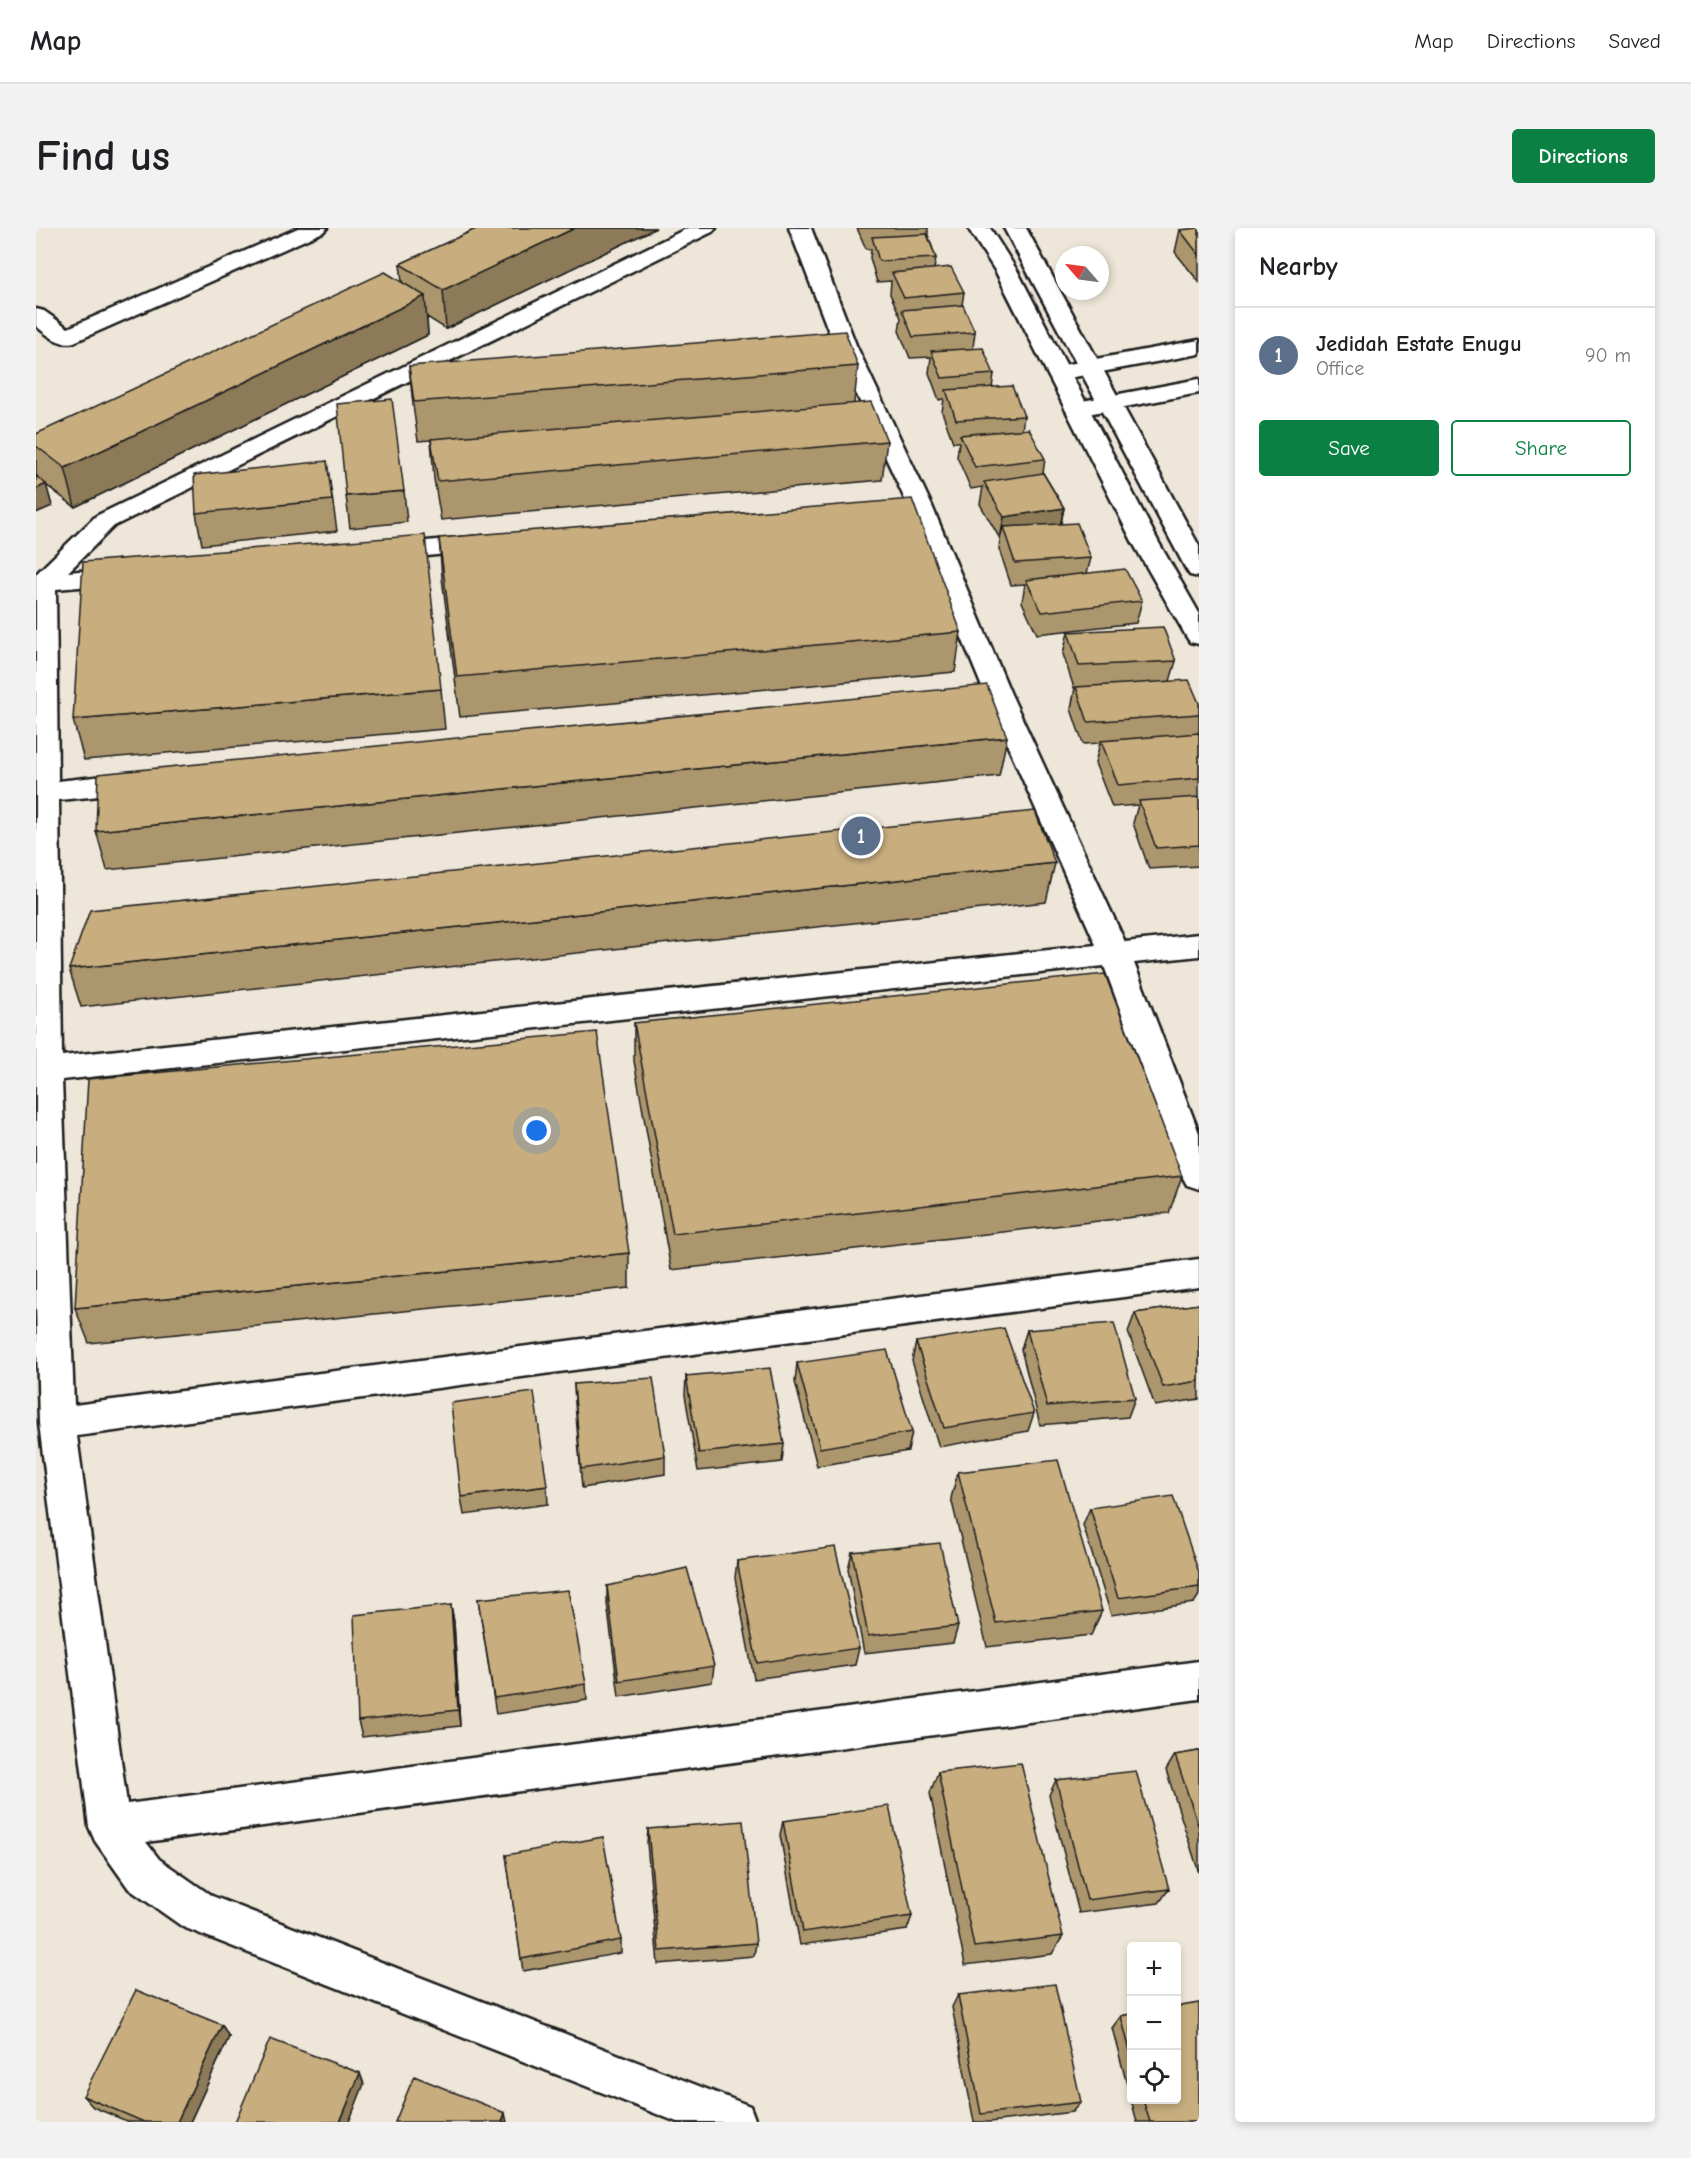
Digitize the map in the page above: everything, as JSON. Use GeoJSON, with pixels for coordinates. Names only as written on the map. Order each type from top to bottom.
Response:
{"type":"FeatureCollection","features":[{"type":"Feature","properties":{"kind":"street"},"geometry":{"type":"LineString","coordinates":[[36,316],[66,337],[316,228]]}},
{"type":"Feature","properties":{"kind":"street"},"geometry":{"type":"LineString","coordinates":[[705,228],[105,521],[39,583],[45,792],[46,1368],[57,1423],[110,1827],[144,1875],[198,1912],[734,2122]]}},
{"type":"Feature","properties":{"kind":"street"},"geometry":{"type":"LineString","coordinates":[[800,228],[908,507],[985,693],[1115,954],[1199,1176]]}},
{"type":"Feature","properties":{"kind":"street"},"geometry":{"type":"LineString","coordinates":[[979,228],[1007,272],[1146,543],[1199,636]]}},
{"type":"Feature","properties":{"kind":"street"},"geometry":{"type":"LineString","coordinates":[[1015,228],[1199,569]]}},
{"type":"Feature","properties":{"kind":"street"},"geometry":{"type":"LineString","coordinates":[[821,346],[845,345]]}},
{"type":"Feature","properties":{"kind":"street"},"geometry":{"type":"LineString","coordinates":[[1058,373],[1199,347]]}},
{"type":"Feature","properties":{"kind":"street"},"geometry":{"type":"LineString","coordinates":[[429,363],[476,361]]}},
{"type":"Feature","properties":{"kind":"street"},"geometry":{"type":"LineString","coordinates":[[1077,409],[1199,386]]}},
{"type":"Feature","properties":{"kind":"street"},"geometry":{"type":"LineString","coordinates":[[363,554],[505,542]]}},
{"type":"Feature","properties":{"kind":"street"},"geometry":{"type":"LineString","coordinates":[[39,583],[149,573]]}},
{"type":"Feature","properties":{"kind":"street"},"geometry":{"type":"LineString","coordinates":[[45,792],[164,780]]}},
{"type":"Feature","properties":{"kind":"street"},"geometry":{"type":"LineString","coordinates":[[46,1070],[1199,945]]}},
{"type":"Feature","properties":{"kind":"street"},"geometry":{"type":"LineString","coordinates":[[57,1423],[1199,1273]]}},
{"type":"Feature","properties":{"kind":"street"},"geometry":{"type":"LineString","coordinates":[[110,1827],[1199,1680]]}},
{"type":"Feature","properties":{"kind":"building"},"geometry":{"type":"Polygon","coordinates":[[[478,228],[575,228],[443,290],[400,264],[478,228]]]}},
{"type":"Feature","properties":{"kind":"building"},"geometry":{"type":"Polygon","coordinates":[[[1199,228],[1199,255],[1180,230],[1199,228]]]}},
{"type":"Feature","properties":{"kind":"building"},"geometry":{"type":"Polygon","coordinates":[[[927,234],[936,258],[879,261],[872,237],[927,234]]]}},
{"type":"Feature","properties":{"kind":"building"},"geometry":{"type":"Polygon","coordinates":[[[951,267],[964,292],[904,298],[892,273],[951,267]]]}},
{"type":"Feature","properties":{"kind":"building"},"geometry":{"type":"Polygon","coordinates":[[[385,272],[425,296],[65,468],[36,446],[36,434],[385,272]]]}},
{"type":"Feature","properties":{"kind":"building"},"geometry":{"type":"Polygon","coordinates":[[[963,305],[975,332],[913,337],[902,310],[963,305]]]}},
{"type":"Feature","properties":{"kind":"building"},"geometry":{"type":"Polygon","coordinates":[[[845,331],[858,366],[414,402],[409,366],[845,331]]]}},
{"type":"Feature","properties":{"kind":"building"},"geometry":{"type":"Polygon","coordinates":[[[983,348],[994,374],[942,378],[931,351],[983,348]]]}},
{"type":"Feature","properties":{"kind":"building"},"geometry":{"type":"Polygon","coordinates":[[[1012,386],[1024,416],[956,420],[946,390],[1012,386]]]}},
{"type":"Feature","properties":{"kind":"building"},"geometry":{"type":"Polygon","coordinates":[[[392,399],[404,491],[346,496],[337,404],[392,399]]]}},
{"type":"Feature","properties":{"kind":"building"},"geometry":{"type":"Polygon","coordinates":[[[871,402],[887,441],[438,481],[431,439],[871,402]]]}},
{"type":"Feature","properties":{"kind":"building"},"geometry":{"type":"Polygon","coordinates":[[[1029,429],[1045,459],[975,467],[960,435],[1029,429]]]}},
{"type":"Feature","properties":{"kind":"building"},"geometry":{"type":"Polygon","coordinates":[[[327,461],[332,500],[196,513],[194,475],[327,461]]]}},
{"type":"Feature","properties":{"kind":"building"},"geometry":{"type":"Polygon","coordinates":[[[1043,473],[1064,508],[1004,517],[984,482],[1043,473]]]}},
{"type":"Feature","properties":{"kind":"building"},"geometry":{"type":"Polygon","coordinates":[[[36,476],[46,484],[36,489],[36,476]]]}},
{"type":"Feature","properties":{"kind":"building"},"geometry":{"type":"Polygon","coordinates":[[[912,499],[961,632],[457,677],[439,538],[912,499]]]}},
{"type":"Feature","properties":{"kind":"building"},"geometry":{"type":"Polygon","coordinates":[[[1077,523],[1091,558],[1015,563],[1003,527],[1077,523]]]}},
{"type":"Feature","properties":{"kind":"building"},"geometry":{"type":"Polygon","coordinates":[[[425,535],[441,689],[73,720],[83,562],[425,535]]]}},
{"type":"Feature","properties":{"kind":"building"},"geometry":{"type":"Polygon","coordinates":[[[1125,569],[1142,601],[1042,612],[1026,580],[1125,569]]]}},
{"type":"Feature","properties":{"kind":"building"},"geometry":{"type":"Polygon","coordinates":[[[1163,627],[1176,661],[1079,666],[1068,632],[1163,627]]]}},
{"type":"Feature","properties":{"kind":"building"},"geometry":{"type":"Polygon","coordinates":[[[1189,680],[1199,703],[1199,714],[1088,722],[1076,687],[1189,680]]]}},
{"type":"Feature","properties":{"kind":"building"},"geometry":{"type":"Polygon","coordinates":[[[987,685],[1007,737],[96,831],[98,774],[987,685]]]}},
{"type":"Feature","properties":{"kind":"building"},"geometry":{"type":"Polygon","coordinates":[[[1199,733],[1199,778],[1118,785],[1101,741],[1199,733]]]}},
{"type":"Feature","properties":{"kind":"building"},"geometry":{"type":"Polygon","coordinates":[[[1199,797],[1199,845],[1156,848],[1139,801],[1199,797]]]}},
{"type":"Feature","properties":{"kind":"building"},"geometry":{"type":"Polygon","coordinates":[[[1035,811],[1055,863],[69,969],[90,910],[1035,811]]]}},
{"type":"Feature","properties":{"kind":"building"},"geometry":{"type":"Polygon","coordinates":[[[1105,974],[1182,1176],[673,1234],[634,1023],[1105,974]]]}},
{"type":"Feature","properties":{"kind":"building"},"geometry":{"type":"Polygon","coordinates":[[[597,1032],[629,1253],[75,1308],[88,1079],[597,1032]]]}},
{"type":"Feature","properties":{"kind":"building"},"geometry":{"type":"Polygon","coordinates":[[[1199,1304],[1199,1381],[1163,1387],[1135,1313],[1199,1304]]]}},
{"type":"Feature","properties":{"kind":"building"},"geometry":{"type":"Polygon","coordinates":[[[1114,1323],[1135,1398],[1047,1406],[1027,1330],[1114,1323]]]}},
{"type":"Feature","properties":{"kind":"building"},"geometry":{"type":"Polygon","coordinates":[[[1004,1328],[1034,1413],[944,1428],[916,1342],[1004,1328]]]}},
{"type":"Feature","properties":{"kind":"building"},"geometry":{"type":"Polygon","coordinates":[[[887,1350],[912,1432],[820,1448],[797,1363],[887,1350]]]}},
{"type":"Feature","properties":{"kind":"building"},"geometry":{"type":"Polygon","coordinates":[[[770,1368],[784,1444],[699,1453],[686,1376],[770,1368]]]}},
{"type":"Feature","properties":{"kind":"building"},"geometry":{"type":"Polygon","coordinates":[[[653,1378],[665,1456],[581,1469],[574,1384],[653,1378]]]}},
{"type":"Feature","properties":{"kind":"building"},"geometry":{"type":"Polygon","coordinates":[[[534,1392],[547,1486],[461,1497],[451,1403],[534,1392]]]}},
{"type":"Feature","properties":{"kind":"building"},"geometry":{"type":"Polygon","coordinates":[[[1058,1460],[1102,1611],[996,1623],[958,1472],[1058,1460]]]}},
{"type":"Feature","properties":{"kind":"building"},"geometry":{"type":"Polygon","coordinates":[[[1173,1496],[1199,1573],[1199,1587],[1118,1598],[1090,1508],[1173,1496]]]}},
{"type":"Feature","properties":{"kind":"building"},"geometry":{"type":"Polygon","coordinates":[[[940,1543],[958,1626],[868,1636],[852,1552],[940,1543]]]}},
{"type":"Feature","properties":{"kind":"building"},"geometry":{"type":"Polygon","coordinates":[[[835,1547],[859,1648],[757,1663],[737,1561],[835,1547]]]}},
{"type":"Feature","properties":{"kind":"building"},"geometry":{"type":"Polygon","coordinates":[[[687,1568],[714,1666],[619,1681],[607,1586],[687,1568]]]}},
{"type":"Feature","properties":{"kind":"building"},"geometry":{"type":"Polygon","coordinates":[[[568,1590],[586,1684],[494,1698],[478,1599],[568,1590]]]}},
{"type":"Feature","properties":{"kind":"building"},"geometry":{"type":"Polygon","coordinates":[[[451,1605],[458,1710],[358,1721],[354,1615],[451,1605]]]}},
{"type":"Feature","properties":{"kind":"building"},"geometry":{"type":"Polygon","coordinates":[[[1199,1751],[1199,1828],[1175,1755],[1199,1751]]]}},
{"type":"Feature","properties":{"kind":"building"},"geometry":{"type":"Polygon","coordinates":[[[1021,1763],[1063,1936],[974,1947],[938,1772],[1021,1763]]]}},
{"type":"Feature","properties":{"kind":"building"},"geometry":{"type":"Polygon","coordinates":[[[1136,1771],[1169,1889],[1087,1900],[1056,1780],[1136,1771]]]}},
{"type":"Feature","properties":{"kind":"building"},"geometry":{"type":"Polygon","coordinates":[[[889,1806],[912,1916],[803,1932],[783,1821],[889,1806]]]}},
{"type":"Feature","properties":{"kind":"building"},"geometry":{"type":"Polygon","coordinates":[[[743,1821],[756,1943],[659,1951],[648,1829],[743,1821]]]}},
{"type":"Feature","properties":{"kind":"building"},"geometry":{"type":"Polygon","coordinates":[[[603,1837],[621,1940],[521,1959],[506,1855],[603,1837]]]}},
{"type":"Feature","properties":{"kind":"building"},"geometry":{"type":"Polygon","coordinates":[[[1055,1984],[1081,2102],[981,2114],[958,1995],[1055,1984]]]}},
{"type":"Feature","properties":{"kind":"building"},"geometry":{"type":"Polygon","coordinates":[[[136,1990],[222,2025],[177,2122],[144,2122],[83,2096],[136,1990]]]}},
{"type":"Feature","properties":{"kind":"building"},"geometry":{"type":"Polygon","coordinates":[[[1199,2003],[1199,2122],[1150,2122],[1144,2104],[1181,2104],[1181,2006],[1199,2003]]]}},
{"type":"Feature","properties":{"kind":"building"},"geometry":{"type":"Polygon","coordinates":[[[1127,2015],[1127,2039],[1121,2016],[1127,2015]]]}},
{"type":"Feature","properties":{"kind":"building"},"geometry":{"type":"Polygon","coordinates":[[[270,2039],[360,2073],[340,2122],[235,2122],[270,2039]]]}},
{"type":"Feature","properties":{"kind":"building"},"geometry":{"type":"Polygon","coordinates":[[[414,2076],[505,2113],[502,2122],[395,2122],[414,2076]]]}},
{"type":"Feature","properties":{"kind":"place","name":"Jedidah Estate Enugu"},"geometry":{"type":"Point","coordinates":[861,836]}}]}
